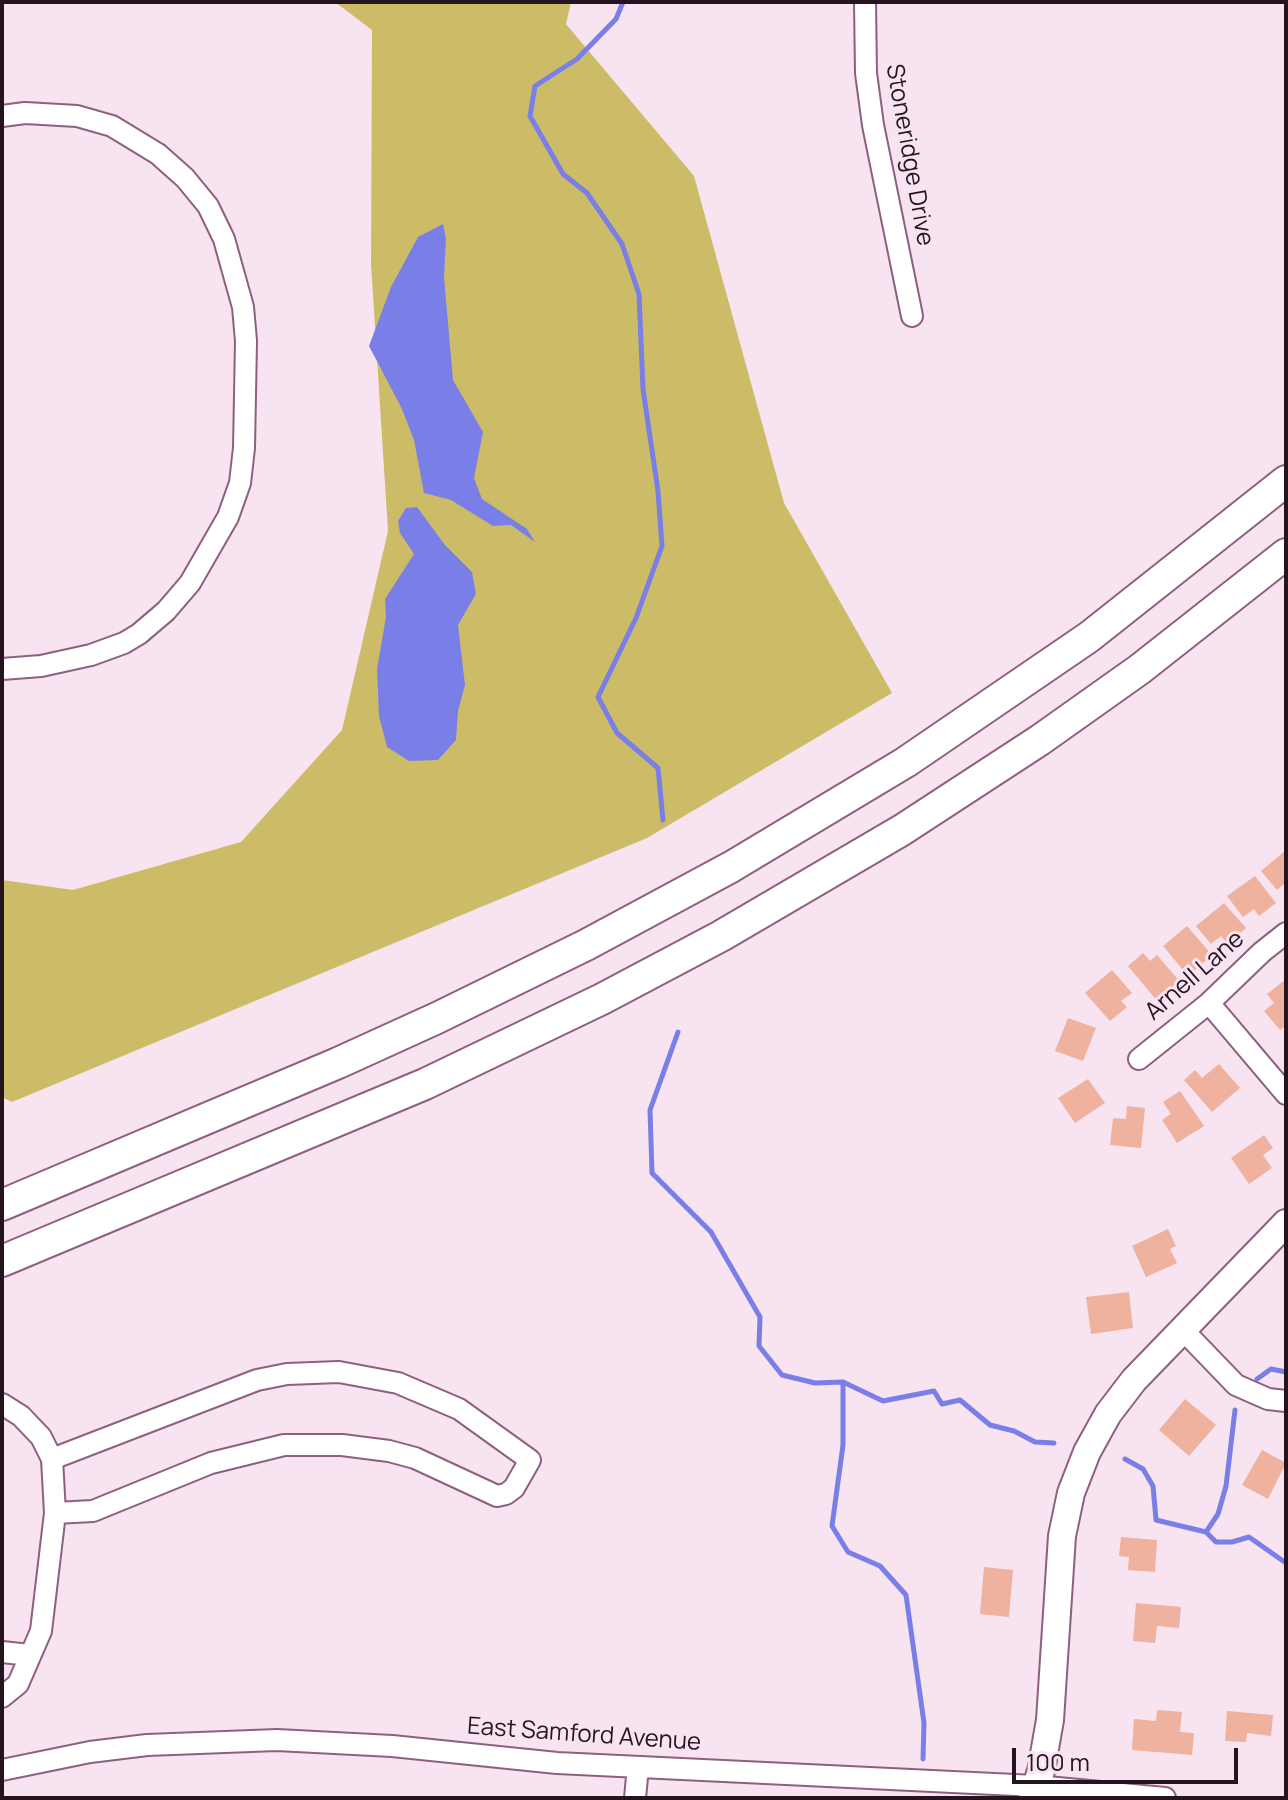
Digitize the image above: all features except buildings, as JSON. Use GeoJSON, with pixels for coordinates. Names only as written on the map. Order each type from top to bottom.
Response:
{"type":"FeatureCollection","features":[{"type":"Feature","properties":{"kind":"highway"},"geometry":{"type":"LineString","coordinates":[[2,1205],[437,1018],[586,945],[731,867],[906,762],[1089,637],[1286,481]]}},
{"type":"Feature","properties":{"kind":"highway"},"geometry":{"type":"LineString","coordinates":[[2,1261],[425,1084],[602,999],[721,936],[902,830],[1040,740],[1140,669],[1286,554]]}},
{"type":"Feature","properties":{"kind":"main road"},"geometry":{"type":"LineString","coordinates":[[1034,1792],[1050,1720],[1062,1536],[1071,1493],[1087,1452],[1108,1414],[1134,1380],[1286,1223]]}},
{"type":"Feature","properties":{"kind":"street","name":"Stoneridge Drive"},"geometry":{"type":"LineString","coordinates":[[865,2],[866,73],[873,125],[912,316]]}},
{"type":"Feature","properties":{"kind":"street"},"geometry":{"type":"LineString","coordinates":[[2,116],[25,113],[77,116],[112,126],[158,154],[185,178],[208,206],[224,239],[243,307],[246,341],[244,448],[240,483],[228,517],[190,583],[166,611],[124,643],[91,655],[41,666],[2,669]]}},
{"type":"Feature","properties":{"kind":"street","name":"Arnell Lane"},"geometry":{"type":"LineString","coordinates":[[1139,1059],[1209,1003],[1286,933]]}},
{"type":"Feature","properties":{"kind":"street"},"geometry":{"type":"LineString","coordinates":[[1209,1003],[1286,1094]]}},
{"type":"Feature","properties":{"kind":"street"},"geometry":{"type":"LineString","coordinates":[[1183,1330],[1236,1385],[1268,1399],[1286,1401]]}},
{"type":"Feature","properties":{"kind":"street"},"geometry":{"type":"LineString","coordinates":[[52,1459],[257,1380],[287,1374],[339,1372],[398,1383],[459,1409],[530,1460],[514,1488],[497,1496],[415,1458],[389,1451],[342,1445],[284,1445],[211,1463],[85,1513],[55,1513]]}},
{"type":"Feature","properties":{"kind":"street"},"geometry":{"type":"LineString","coordinates":[[2,1404],[21,1416],[41,1437],[52,1459],[55,1513],[41,1631],[18,1684],[2,1697]]}},
{"type":"Feature","properties":{"kind":"street"},"geometry":{"type":"LineString","coordinates":[[2,1652],[30,1655]]}},
{"type":"Feature","properties":{"kind":"street","name":"East Samford Avenue"},"geometry":{"type":"LineString","coordinates":[[2,1770],[90,1752],[147,1745],[277,1740],[392,1746],[557,1763],[1165,1798]]}},
{"type":"Feature","properties":{"kind":"street"},"geometry":{"type":"LineString","coordinates":[[635,1798],[638,1767]]}},
{"type":"Feature","properties":{"kind":"shaded area"},"geometry":{"type":"Polygon","coordinates":[[[335,2],[571,2],[566,24],[694,176],[784,503],[892,693],[647,838],[12,1102],[2,1097],[2,880],[73,890],[241,842],[342,730],[388,531],[371,264],[372,30],[335,2]]]}},
{"type":"Feature","properties":{"kind":"water"},"geometry":{"type":"Polygon","coordinates":[[[443,224],[453,380],[483,432],[474,478],[482,499],[527,529],[535,542],[511,525],[493,526],[451,500],[424,493],[414,440],[402,409],[369,346],[391,287],[418,237],[443,224]]]}},
{"type":"Feature","properties":{"kind":"water"},"geometry":{"type":"Polygon","coordinates":[[[417,507],[445,545],[472,572],[476,594],[458,625],[465,685],[458,711],[456,740],[438,760],[409,761],[387,747],[379,716],[377,669],[386,617],[385,599],[414,554],[400,533],[398,521],[406,508],[417,507]]]}},
{"type":"Feature","properties":{"kind":"waterway"},"geometry":{"type":"LineString","coordinates":[[623,2],[616,19],[577,59],[535,86],[530,116],[563,174],[587,193],[622,244],[639,294],[643,389],[658,491],[662,546],[636,618],[598,697],[617,733],[658,768],[663,820]]}},
{"type":"Feature","properties":{"kind":"waterway"},"geometry":{"type":"LineString","coordinates":[[678,1032],[650,1110],[652,1173],[711,1232],[760,1317],[759,1346],[782,1375],[815,1383],[843,1382],[843,1445],[832,1526],[848,1552],[880,1566],[906,1595],[924,1723],[923,1759]]}},
{"type":"Feature","properties":{"kind":"waterway"},"geometry":{"type":"LineString","coordinates":[[1257,1379],[1271,1369],[1286,1372]]}},
{"type":"Feature","properties":{"kind":"waterway"},"geometry":{"type":"LineString","coordinates":[[843,1382],[883,1401],[934,1391],[942,1404],[960,1400],[990,1425],[1014,1431],[1035,1442],[1054,1443]]}},
{"type":"Feature","properties":{"kind":"waterway"},"geometry":{"type":"LineString","coordinates":[[1206,1532],[1218,1514],[1226,1486],[1235,1410]]}},
{"type":"Feature","properties":{"kind":"waterway"},"geometry":{"type":"LineString","coordinates":[[1125,1459],[1143,1469],[1153,1486],[1156,1520],[1206,1532],[1216,1542],[1249,1537],[1286,1563]]}}]}
